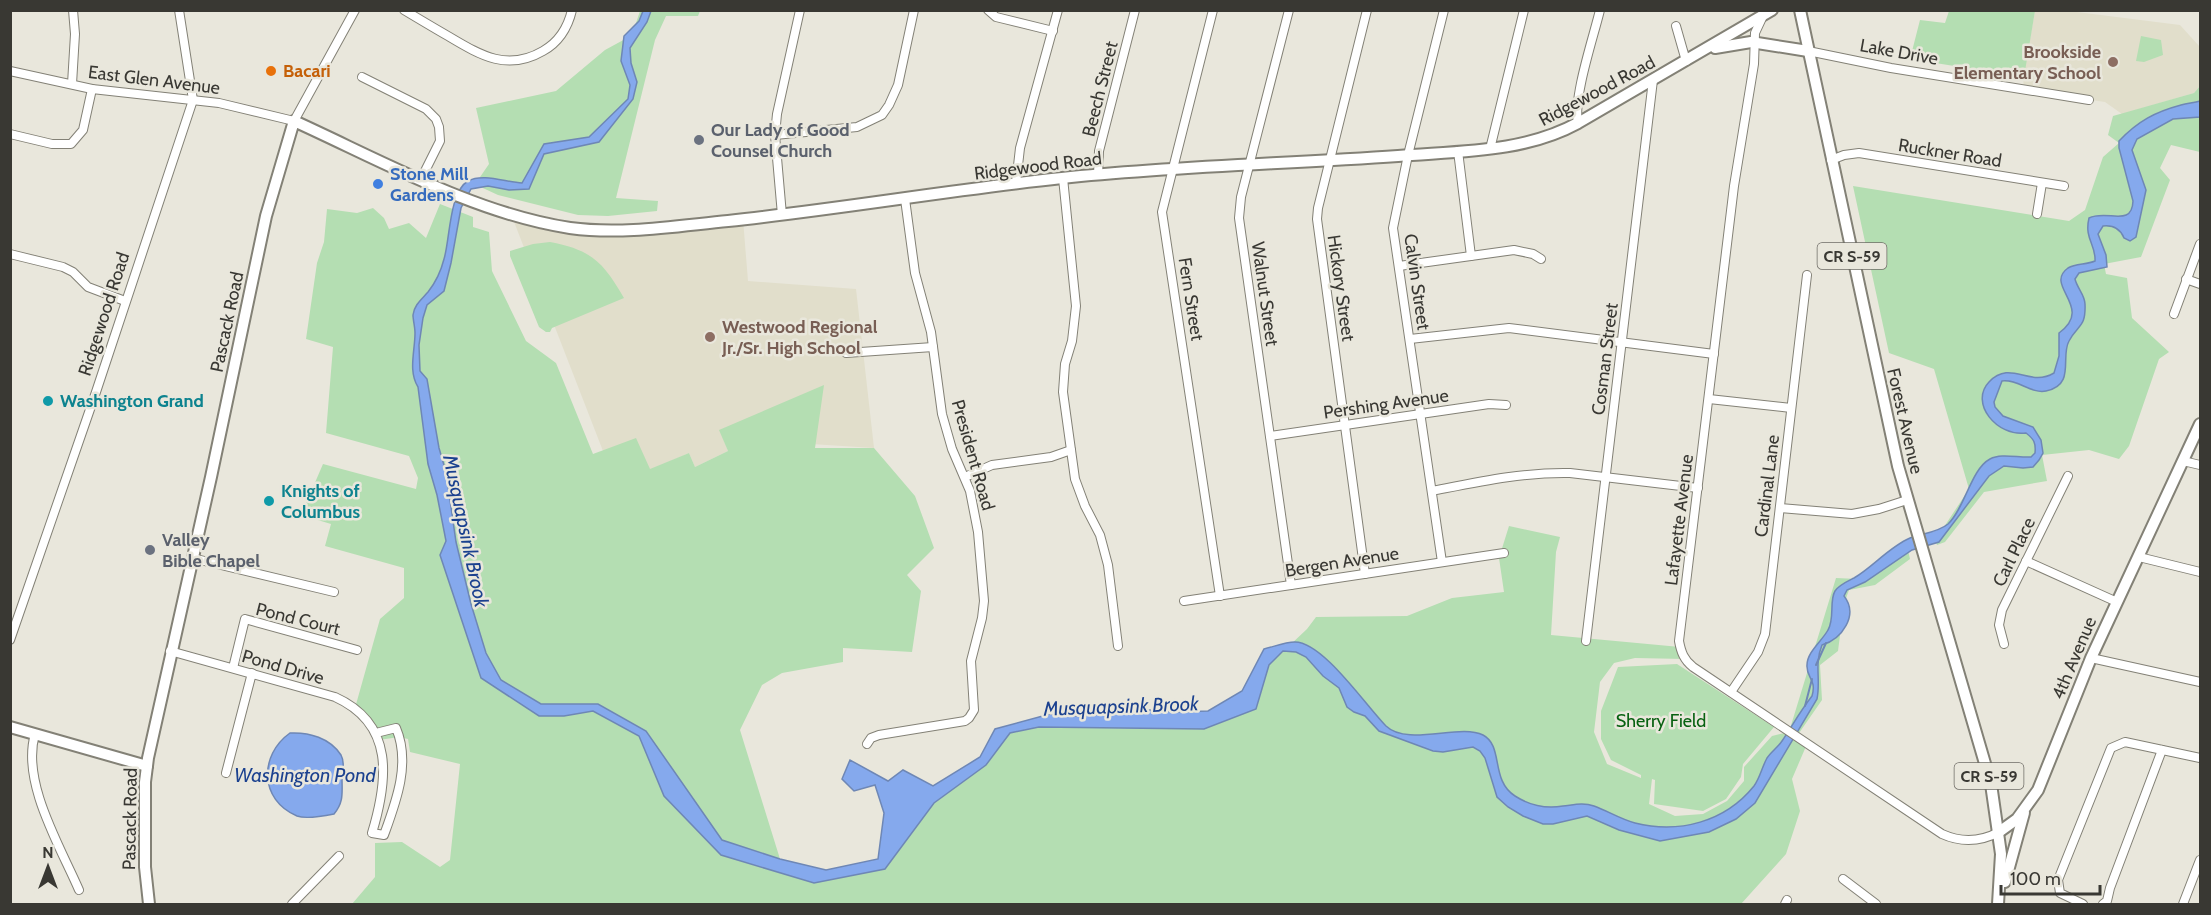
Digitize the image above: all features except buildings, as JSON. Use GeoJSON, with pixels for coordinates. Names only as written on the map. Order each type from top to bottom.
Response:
{"type":"FeatureCollection","features":[{"type":"Feature","properties":{"kind":"main road","name":"Ridgewood Road"},"geometry":{"type":"LineString","coordinates":[[294,121],[421,179],[511,214],[549,224],[592,230],[655,228],[782,215],[1063,178],[1408,155],[1541,141],[1578,123],[1762,18],[1772,10]]}},
{"type":"Feature","properties":{"kind":"main road","name":"Forest Avenue"},"geometry":{"type":"LineString","coordinates":[[1800,10],[1907,500],[1987,767],[1999,832]]}},
{"type":"Feature","properties":{"kind":"main road","name":"Lake Drive"},"geometry":{"type":"LineString","coordinates":[[1703,51],[1738,43],[1756,42],[1808,51]]}},
{"type":"Feature","properties":{"kind":"main road","name":"Pascack Road"},"geometry":{"type":"LineString","coordinates":[[149,904],[145,867],[147,766],[170,651],[266,216],[294,121]]}},
{"type":"Feature","properties":{"kind":"main road","name":"4th Avenue"},"geometry":{"type":"LineString","coordinates":[[1999,832],[2017,819],[2038,790],[2091,658],[2200,424]]}},
{"type":"Feature","properties":{"kind":"main road"},"geometry":{"type":"LineString","coordinates":[[10,727],[147,766]]}},
{"type":"Feature","properties":{"kind":"main road"},"geometry":{"type":"LineString","coordinates":[[1998,904],[2025,810]]}},
{"type":"Feature","properties":{"kind":"main road"},"geometry":{"type":"LineString","coordinates":[[1998,904],[2001,872],[1999,832]]}},
{"type":"Feature","properties":{"kind":"street"},"geometry":{"type":"LineString","coordinates":[[72,84],[75,34],[73,10]]}},
{"type":"Feature","properties":{"kind":"street"},"geometry":{"type":"LineString","coordinates":[[179,10],[193,100]]}},
{"type":"Feature","properties":{"kind":"street","name":"Pascack Road"},"geometry":{"type":"LineString","coordinates":[[294,121],[355,10]]}},
{"type":"Feature","properties":{"kind":"street"},"geometry":{"type":"LineString","coordinates":[[407,11],[480,55],[511,60],[535,55],[553,44],[565,29],[572,10]]}},
{"type":"Feature","properties":{"kind":"street"},"geometry":{"type":"LineString","coordinates":[[782,215],[775,135],[777,114],[800,10]]}},
{"type":"Feature","properties":{"kind":"street"},"geometry":{"type":"LineString","coordinates":[[775,135],[857,128],[882,115],[898,85],[914,10]]}},
{"type":"Feature","properties":{"kind":"street"},"geometry":{"type":"LineString","coordinates":[[988,10],[1003,19],[1053,31]]}},
{"type":"Feature","properties":{"kind":"street"},"geometry":{"type":"LineString","coordinates":[[1016,183],[1020,148],[1058,10]]}},
{"type":"Feature","properties":{"kind":"street","name":"Beech Street"},"geometry":{"type":"LineString","coordinates":[[1098,175],[1099,150],[1135,10]]}},
{"type":"Feature","properties":{"kind":"street","name":"Fern Street"},"geometry":{"type":"LineString","coordinates":[[1213,10],[1162,212],[1220,596]]}},
{"type":"Feature","properties":{"kind":"street","name":"Walnut Street"},"geometry":{"type":"LineString","coordinates":[[1289,10],[1241,197],[1239,218],[1291,585]]}},
{"type":"Feature","properties":{"kind":"street","name":"Hickory Street"},"geometry":{"type":"LineString","coordinates":[[1365,574],[1317,219],[1329,161],[1367,10]]}},
{"type":"Feature","properties":{"kind":"street","name":"Calvin Street"},"geometry":{"type":"LineString","coordinates":[[1442,562],[1394,228],[1408,155],[1444,10]]}},
{"type":"Feature","properties":{"kind":"street"},"geometry":{"type":"LineString","coordinates":[[1490,148],[1524,10]]}},
{"type":"Feature","properties":{"kind":"street"},"geometry":{"type":"LineString","coordinates":[[1578,123],[1576,114],[1578,99],[1600,10]]}},
{"type":"Feature","properties":{"kind":"street","name":"Lafayette Avenue"},"geometry":{"type":"LineString","coordinates":[[1762,18],[1756,28],[1756,42],[1734,186],[1679,641],[1680,649],[1690,665],[1942,834],[1972,841],[1999,832]]}},
{"type":"Feature","properties":{"kind":"street"},"geometry":{"type":"LineString","coordinates":[[1676,26],[1686,61]]}},
{"type":"Feature","properties":{"kind":"street","name":"Lake Drive"},"geometry":{"type":"LineString","coordinates":[[1808,51],[1891,68],[2089,100]]}},
{"type":"Feature","properties":{"kind":"street","name":"East Glen Avenue"},"geometry":{"type":"LineString","coordinates":[[10,71],[92,89],[219,103],[294,121]]}},
{"type":"Feature","properties":{"kind":"street"},"geometry":{"type":"LineString","coordinates":[[362,77],[426,109],[436,119],[440,141],[421,179]]}},
{"type":"Feature","properties":{"kind":"street","name":"Cosman Street"},"geometry":{"type":"LineString","coordinates":[[1586,641],[1653,80]]}},
{"type":"Feature","properties":{"kind":"street"},"geometry":{"type":"LineString","coordinates":[[10,134],[52,144],[71,144],[76,141],[83,130],[92,89]]}},
{"type":"Feature","properties":{"kind":"street","name":"Ridgewood Road"},"geometry":{"type":"LineString","coordinates":[[10,640],[93,402],[193,100]]}},
{"type":"Feature","properties":{"kind":"street"},"geometry":{"type":"LineString","coordinates":[[1458,151],[1471,256]]}},
{"type":"Feature","properties":{"kind":"street","name":"Ruckner Road"},"geometry":{"type":"LineString","coordinates":[[1831,160],[1859,153],[2064,186]]}},
{"type":"Feature","properties":{"kind":"street"},"geometry":{"type":"LineString","coordinates":[[1063,178],[1076,298],[1075,324],[1063,378],[1071,450],[1079,494],[1104,548],[1118,646]]}},
{"type":"Feature","properties":{"kind":"street"},"geometry":{"type":"LineString","coordinates":[[2037,214],[2042,183]]}},
{"type":"Feature","properties":{"kind":"street","name":"President Road"},"geometry":{"type":"LineString","coordinates":[[867,744],[871,738],[879,735],[965,721],[972,715],[974,710],[971,661],[982,618],[984,586],[975,515],[965,477],[946,432],[928,318],[915,273],[905,199]]}},
{"type":"Feature","properties":{"kind":"street"},"geometry":{"type":"LineString","coordinates":[[2174,314],[2200,244]]}},
{"type":"Feature","properties":{"kind":"street"},"geometry":{"type":"LineString","coordinates":[[1399,266],[1514,250],[1533,254],[1541,259]]}},
{"type":"Feature","properties":{"kind":"street"},"geometry":{"type":"LineString","coordinates":[[10,254],[63,267],[73,272],[88,287],[126,301]]}},
{"type":"Feature","properties":{"kind":"street","name":"Cardinal Lane"},"geometry":{"type":"LineString","coordinates":[[1731,692],[1758,652],[1765,634],[1807,275]]}},
{"type":"Feature","properties":{"kind":"street"},"geometry":{"type":"LineString","coordinates":[[2186,279],[2200,284]]}},
{"type":"Feature","properties":{"kind":"street"},"geometry":{"type":"LineString","coordinates":[[1410,339],[1509,328],[1714,354]]}},
{"type":"Feature","properties":{"kind":"street"},"geometry":{"type":"LineString","coordinates":[[846,353],[933,347]]}},
{"type":"Feature","properties":{"kind":"street"},"geometry":{"type":"LineString","coordinates":[[1709,399],[1791,408]]}},
{"type":"Feature","properties":{"kind":"street","name":"Pershing Avenue"},"geometry":{"type":"LineString","coordinates":[[1270,436],[1489,404],[1506,405]]}},
{"type":"Feature","properties":{"kind":"street"},"geometry":{"type":"LineString","coordinates":[[965,477],[992,465],[1051,457],[1071,450]]}},
{"type":"Feature","properties":{"kind":"street"},"geometry":{"type":"LineString","coordinates":[[2183,461],[2200,465]]}},
{"type":"Feature","properties":{"kind":"street"},"geometry":{"type":"LineString","coordinates":[[1432,491],[1527,474],[1570,473],[1698,488]]}},
{"type":"Feature","properties":{"kind":"street","name":"Carl Place"},"geometry":{"type":"LineString","coordinates":[[2004,644],[2000,617],[2068,476]]}},
{"type":"Feature","properties":{"kind":"street"},"geometry":{"type":"LineString","coordinates":[[1780,508],[1852,514],[1879,509],[1907,500]]}},
{"type":"Feature","properties":{"kind":"street","name":"Bergen Avenue"},"geometry":{"type":"LineString","coordinates":[[1184,602],[1504,553]]}},
{"type":"Feature","properties":{"kind":"street"},"geometry":{"type":"LineString","coordinates":[[2139,557],[2200,572]]}},
{"type":"Feature","properties":{"kind":"street"},"geometry":{"type":"LineString","coordinates":[[192,558],[334,592]]}},
{"type":"Feature","properties":{"kind":"street"},"geometry":{"type":"LineString","coordinates":[[2026,561],[2117,602]]}},
{"type":"Feature","properties":{"kind":"street","name":"Pond Court"},"geometry":{"type":"LineString","coordinates":[[233,668],[245,620],[357,650]]}},
{"type":"Feature","properties":{"kind":"street","name":"Pond Drive"},"geometry":{"type":"LineString","coordinates":[[170,651],[346,702],[362,714],[376,733],[382,753],[384,783],[372,833],[384,835],[397,800],[402,774],[399,737],[396,728],[376,733]]}},
{"type":"Feature","properties":{"kind":"street"},"geometry":{"type":"LineString","coordinates":[[2091,658],[2200,682]]}},
{"type":"Feature","properties":{"kind":"street"},"geometry":{"type":"LineString","coordinates":[[226,773],[252,673]]}},
{"type":"Feature","properties":{"kind":"street"},"geometry":{"type":"LineString","coordinates":[[35,734],[31,757],[33,781],[79,890]]}},
{"type":"Feature","properties":{"kind":"street"},"geometry":{"type":"LineString","coordinates":[[2083,904],[2064,896],[2058,888],[2058,880],[2110,750],[2115,744],[2125,742],[2200,758]]}},
{"type":"Feature","properties":{"kind":"street"},"geometry":{"type":"LineString","coordinates":[[2105,903],[2162,750]]}},
{"type":"Feature","properties":{"kind":"street"},"geometry":{"type":"LineString","coordinates":[[292,904],[339,856]]}},
{"type":"Feature","properties":{"kind":"street"},"geometry":{"type":"LineString","coordinates":[[2183,904],[2200,860]]}},
{"type":"Feature","properties":{"kind":"street"},"geometry":{"type":"LineString","coordinates":[[1843,879],[1876,904]]}},
{"type":"Feature","properties":{"kind":"shaded area","name":"Brookside Elementary School"},"geometry":{"type":"Polygon","coordinates":[[[2035,11],[2069,11],[2180,25],[2200,47],[2200,86],[2194,93],[2122,114],[2105,102],[2024,90],[2023,77],[2035,11]]]}},
{"type":"Feature","properties":{"kind":"shaded area","name":"Westwood Regional Jr./Sr. High School"},"geometry":{"type":"Polygon","coordinates":[[[511,214],[572,228],[743,219],[748,281],[856,289],[874,448],[811,444],[720,430],[728,451],[695,467],[689,453],[650,470],[603,451],[511,214]]]}},
{"type":"Feature","properties":{"kind":"green space"},"geometry":{"type":"Polygon","coordinates":[[[640,11],[700,11],[698,16],[666,16],[655,40],[616,198],[658,201],[657,211],[608,216],[578,215],[498,195],[472,183],[478,180],[489,164],[476,108],[556,91],[605,50],[627,38],[635,26],[640,11]]]}},
{"type":"Feature","properties":{"kind":"green space"},"geometry":{"type":"Polygon","coordinates":[[[1949,11],[2035,11],[2024,77],[1910,59],[1920,20],[1945,23],[1949,11]]]}},
{"type":"Feature","properties":{"kind":"green space"},"geometry":{"type":"Polygon","coordinates":[[[2141,36],[2161,40],[2163,55],[2144,62],[2136,61],[2141,36]]]}},
{"type":"Feature","properties":{"kind":"green space"},"geometry":{"type":"Polygon","coordinates":[[[2200,86],[2200,152],[2171,145],[2160,168],[2170,180],[2141,257],[2104,264],[2106,274],[2127,278],[2132,318],[2169,352],[2159,359],[2129,446],[2119,459],[2089,450],[2042,455],[2047,481],[1984,492],[1945,542],[1937,545],[1934,536],[1938,536],[1969,489],[1934,369],[1889,353],[1853,186],[2069,221],[2085,210],[2103,157],[2119,143],[2108,135],[2113,116],[2194,93],[2200,86]]]}},
{"type":"Feature","properties":{"kind":"green space","name":"Sherry Field"},"geometry":{"type":"Polygon","coordinates":[[[440,204],[473,217],[473,227],[489,232],[492,271],[526,341],[556,363],[593,454],[636,438],[650,469],[689,453],[695,467],[728,451],[719,430],[824,385],[815,448],[874,448],[915,496],[934,548],[907,575],[921,591],[912,652],[843,648],[843,662],[782,673],[762,685],[740,730],[780,859],[722,840],[645,731],[598,704],[568,715],[593,711],[639,736],[664,796],[721,855],[814,883],[885,869],[934,803],[986,765],[1010,733],[1039,727],[1256,709],[1269,665],[1307,629],[1316,617],[1407,616],[1452,598],[1504,592],[1499,558],[1509,526],[1560,537],[1556,552],[1551,635],[1680,647],[1685,659],[1635,658],[1614,663],[1600,682],[1594,732],[1607,764],[1641,778],[1641,775],[1611,760],[1601,739],[1601,711],[1618,667],[1677,664],[1774,727],[1743,764],[1741,777],[1726,799],[1703,811],[1654,804],[1655,780],[1652,779],[1649,804],[1675,816],[1703,814],[1727,801],[1744,781],[1744,767],[1772,736],[1789,732],[1836,578],[1858,579],[1908,550],[1910,559],[1875,585],[1849,590],[1844,604],[1838,651],[1820,665],[1822,700],[1797,736],[1807,744],[1792,779],[1800,811],[1786,854],[1741,904],[352,904],[375,877],[375,843],[402,842],[440,867],[450,860],[460,764],[410,752],[408,739],[399,737],[379,740],[355,708],[380,619],[404,598],[404,568],[325,546],[331,524],[301,515],[323,464],[416,489],[418,478],[409,456],[326,433],[333,347],[306,339],[317,263],[324,242],[327,209],[357,213],[373,208],[384,218],[389,229],[409,223],[426,238],[440,204]]]}},
{"type":"Feature","properties":{"kind":"green space"},"geometry":{"type":"Polygon","coordinates":[[[550,242],[576,249],[595,260],[609,275],[624,298],[552,328],[550,332],[539,327],[510,251],[550,242]]]}},
{"type":"Feature","properties":{"kind":"water"},"geometry":{"type":"Polygon","coordinates":[[[643,11],[651,11],[647,22],[630,48],[631,63],[637,82],[633,99],[599,142],[544,154],[529,189],[509,190],[488,186],[471,189],[461,208],[444,291],[427,305],[419,345],[420,371],[427,379],[439,448],[446,472],[456,542],[486,653],[501,680],[541,704],[598,704],[646,731],[722,840],[780,859],[826,870],[878,859],[884,813],[875,785],[854,791],[842,779],[850,760],[888,781],[903,770],[933,786],[980,757],[995,729],[1050,714],[1076,716],[1151,710],[1208,711],[1242,691],[1264,649],[1291,642],[1306,645],[1331,663],[1386,726],[1396,732],[1420,735],[1461,731],[1483,735],[1493,747],[1499,773],[1507,789],[1526,802],[1550,807],[1590,805],[1635,823],[1668,827],[1700,822],[1729,809],[1754,786],[1767,758],[1782,741],[1812,696],[1813,686],[1807,669],[1808,660],[1830,625],[1835,591],[1902,542],[1948,524],[1978,471],[1990,459],[2005,456],[2031,457],[2035,453],[2034,442],[2026,433],[2005,430],[1989,417],[1982,399],[1984,390],[1989,382],[2005,373],[2036,378],[2054,373],[2059,356],[2059,333],[2069,323],[2072,314],[2061,282],[2062,275],[2071,266],[2095,261],[2088,231],[2089,218],[2103,215],[2123,216],[2132,209],[2133,201],[2119,141],[2133,128],[2155,114],[2184,104],[2200,101],[2200,117],[2173,119],[2137,139],[2132,150],[2146,190],[2136,237],[2130,241],[2124,238],[2116,228],[2110,226],[2103,226],[2098,234],[2106,255],[2107,267],[2079,273],[2075,279],[2084,298],[2085,312],[2083,322],[2069,341],[2064,377],[2061,383],[2055,388],[2040,391],[2014,382],[2002,381],[1994,402],[1995,407],[2003,416],[2033,427],[2041,440],[2043,453],[2039,460],[2033,467],[2004,466],[1989,476],[1939,542],[1912,550],[1865,582],[1847,590],[1844,596],[1850,611],[1846,625],[1836,637],[1822,645],[1820,652],[1817,699],[1755,803],[1736,819],[1709,832],[1660,841],[1619,830],[1587,816],[1543,824],[1523,816],[1497,797],[1485,758],[1480,751],[1473,747],[1443,752],[1433,751],[1379,731],[1365,716],[1347,707],[1339,688],[1323,676],[1306,657],[1296,652],[1283,651],[1269,665],[1256,709],[1204,729],[1039,727],[1010,733],[986,765],[934,803],[885,869],[814,883],[721,855],[664,796],[639,736],[593,711],[564,716],[539,716],[481,678],[440,555],[446,541],[428,464],[418,387],[413,374],[415,333],[413,317],[415,308],[440,272],[457,195],[468,181],[474,179],[522,183],[544,144],[589,137],[628,99],[630,85],[621,61],[624,36],[639,21],[643,11]]]}},
{"type":"Feature","properties":{"kind":"water","name":"Washington Pond"},"geometry":{"type":"Polygon","coordinates":[[[290,733],[325,740],[341,755],[342,797],[334,814],[297,816],[285,809],[270,789],[269,765],[273,753],[290,733]]]}},
{"type":"Feature","properties":{"kind":"waterway","name":"Musquapsink Brook"},"geometry":{"type":"LineString","coordinates":[[1816,665],[1826,643]]}},
{"type":"Feature","properties":{"kind":"waterway","name":"Musquapsink Brook"},"geometry":{"type":"LineString","coordinates":[[1805,706],[1812,679]]}},
{"type":"Feature","properties":{"kind":"place","name":"Brookside Elementary School"},"geometry":{"type":"Point","coordinates":[2113,62]}},
{"type":"Feature","properties":{"kind":"place","name":"Bacari"},"geometry":{"type":"Point","coordinates":[271,71]}},
{"type":"Feature","properties":{"kind":"place","name":"Our Lady of Good Counsel Church"},"geometry":{"type":"Point","coordinates":[699,140]}},
{"type":"Feature","properties":{"kind":"place","name":"Stone Mill Gardens"},"geometry":{"type":"Point","coordinates":[378,184]}},
{"type":"Feature","properties":{"kind":"place","name":"Westwood Regional Jr./Sr. High School"},"geometry":{"type":"Point","coordinates":[710,337]}},
{"type":"Feature","properties":{"kind":"place","name":"Washington Grand"},"geometry":{"type":"Point","coordinates":[48,401]}},
{"type":"Feature","properties":{"kind":"place","name":"Knights of Columbus"},"geometry":{"type":"Point","coordinates":[269,501]}},
{"type":"Feature","properties":{"kind":"place","name":"Valley Bible Chapel"},"geometry":{"type":"Point","coordinates":[150,550]}}]}
